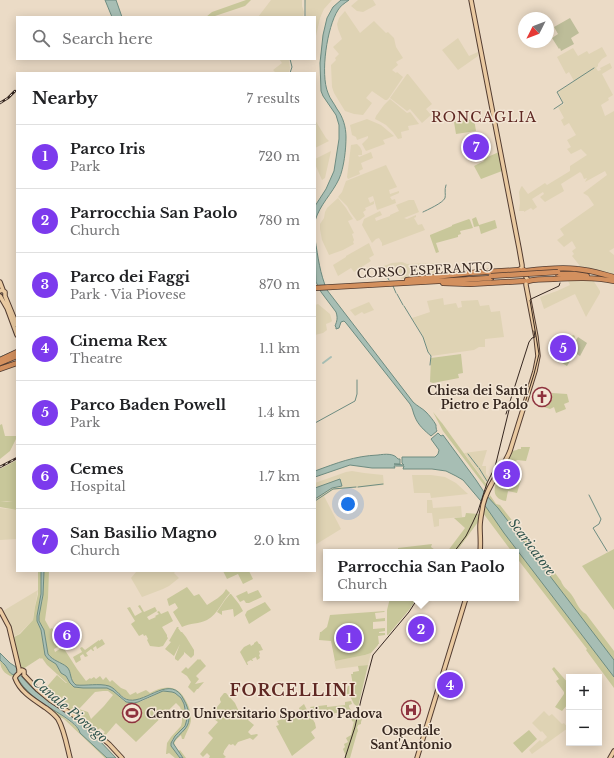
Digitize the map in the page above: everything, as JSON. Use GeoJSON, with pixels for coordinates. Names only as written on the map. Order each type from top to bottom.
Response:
{"type":"FeatureCollection","features":[{"type":"Feature","properties":{"kind":"highway"},"geometry":{"type":"LineString","coordinates":[[405,282],[470,284],[523,274],[526,271],[564,268],[597,273],[614,279]]}},
{"type":"Feature","properties":{"kind":"highway"},"geometry":{"type":"LineString","coordinates":[[405,282],[469,273],[574,273],[614,279]]}},
{"type":"Feature","properties":{"kind":"highway"},"geometry":{"type":"LineString","coordinates":[[523,274],[535,280],[576,278],[614,279]]}},
{"type":"Feature","properties":{"kind":"highway","name":"CORSO ESPERANTO"},"geometry":{"type":"LineString","coordinates":[[316,287],[523,274]]}},
{"type":"Feature","properties":{"kind":"highway"},"geometry":{"type":"LineString","coordinates":[[0,360],[16,352]]}},
{"type":"Feature","properties":{"kind":"highway"},"geometry":{"type":"LineString","coordinates":[[0,364],[16,357]]}},
{"type":"Feature","properties":{"kind":"highway"},"geometry":{"type":"LineString","coordinates":[[0,369],[16,363]]}},
{"type":"Feature","properties":{"kind":"main road"},"geometry":{"type":"LineString","coordinates":[[471,0],[538,347],[538,359],[510,451],[495,477],[483,507],[480,520],[480,549]]}},
{"type":"Feature","properties":{"kind":"main road"},"geometry":{"type":"LineString","coordinates":[[0,282],[2,293],[16,332]]}},
{"type":"Feature","properties":{"kind":"main road"},"geometry":{"type":"LineString","coordinates":[[2,293],[16,323]]}},
{"type":"Feature","properties":{"kind":"main road"},"geometry":{"type":"LineString","coordinates":[[418,758],[465,601]]}},
{"type":"Feature","properties":{"kind":"main road"},"geometry":{"type":"LineString","coordinates":[[0,610],[9,627],[19,672],[18,684],[24,691],[55,715],[60,723],[70,758]]}},
{"type":"Feature","properties":{"kind":"main road"},"geometry":{"type":"LineString","coordinates":[[19,672],[50,700],[78,718],[109,744],[122,758]]}},
{"type":"Feature","properties":{"kind":"main road"},"geometry":{"type":"LineString","coordinates":[[610,758],[614,751]]}},
{"type":"Feature","properties":{"kind":"shaded area"},"geometry":{"type":"Polygon","coordinates":[[[105,0],[116,0],[122,16],[112,16],[105,0]]]}},
{"type":"Feature","properties":{"kind":"shaded area"},"geometry":{"type":"Polygon","coordinates":[[[271,0],[302,0],[303,16],[259,16],[271,0]]]}},
{"type":"Feature","properties":{"kind":"shaded area"},"geometry":{"type":"Polygon","coordinates":[[[305,0],[332,0],[324,9],[320,18],[316,36],[316,16],[306,16],[305,0]]]}},
{"type":"Feature","properties":{"kind":"shaded area"},"geometry":{"type":"Polygon","coordinates":[[[341,0],[349,0],[339,9],[334,18],[328,39],[325,63],[326,85],[329,95],[341,115],[345,126],[345,153],[339,179],[316,218],[316,204],[326,189],[334,171],[339,139],[339,125],[336,115],[321,91],[320,63],[323,35],[327,18],[333,7],[341,0]]]}},
{"type":"Feature","properties":{"kind":"shaded area"},"geometry":{"type":"Polygon","coordinates":[[[358,0],[373,0],[376,5],[363,12],[357,11],[351,6],[358,0]]]}},
{"type":"Feature","properties":{"kind":"shaded area"},"geometry":{"type":"Polygon","coordinates":[[[345,11],[360,33],[374,21],[386,33],[388,32],[394,38],[396,47],[403,58],[396,62],[398,65],[392,70],[403,77],[389,98],[385,100],[372,91],[366,98],[372,103],[363,115],[345,111],[332,87],[331,65],[339,54],[333,47],[342,39],[337,24],[339,18],[345,11]]]}},
{"type":"Feature","properties":{"kind":"shaded area"},"geometry":{"type":"Polygon","coordinates":[[[458,38],[469,56],[478,52],[478,56],[458,70],[442,50],[458,38]]]}},
{"type":"Feature","properties":{"kind":"shaded area"},"geometry":{"type":"Polygon","coordinates":[[[602,47],[607,56],[602,59],[596,68],[598,71],[601,70],[600,68],[610,63],[612,68],[602,74],[613,95],[608,98],[609,100],[601,105],[605,116],[614,111],[614,248],[609,251],[614,255],[613,274],[580,266],[572,256],[574,254],[572,251],[576,248],[572,241],[564,247],[557,240],[564,235],[560,229],[594,205],[588,196],[583,193],[607,175],[605,171],[585,182],[587,178],[584,179],[580,172],[561,184],[564,191],[545,202],[540,197],[544,194],[543,192],[532,199],[537,207],[533,210],[531,208],[524,212],[519,211],[519,192],[522,186],[528,194],[545,183],[547,185],[570,171],[570,166],[587,155],[581,149],[571,154],[567,149],[571,147],[567,140],[576,135],[569,123],[564,126],[561,120],[564,118],[558,107],[564,104],[558,92],[574,81],[569,72],[566,74],[557,57],[573,48],[578,56],[587,51],[589,54],[602,47]]]}},
{"type":"Feature","properties":{"kind":"shaded area"},"geometry":{"type":"Polygon","coordinates":[[[280,60],[289,60],[289,72],[275,72],[273,70],[282,63],[280,60]]]}},
{"type":"Feature","properties":{"kind":"shaded area"},"geometry":{"type":"Polygon","coordinates":[[[407,74],[432,104],[426,109],[431,115],[422,123],[410,109],[407,111],[390,98],[407,74]]]}},
{"type":"Feature","properties":{"kind":"shaded area"},"geometry":{"type":"Polygon","coordinates":[[[390,99],[407,113],[410,112],[419,124],[408,126],[409,130],[401,132],[402,138],[398,139],[386,125],[375,119],[390,99]]]}},
{"type":"Feature","properties":{"kind":"shaded area"},"geometry":{"type":"Polygon","coordinates":[[[367,119],[381,125],[394,136],[383,140],[385,144],[366,151],[362,144],[368,136],[357,140],[356,137],[352,135],[350,125],[367,119]]]}},
{"type":"Feature","properties":{"kind":"shaded area"},"geometry":{"type":"Polygon","coordinates":[[[316,122],[326,138],[329,141],[316,148],[316,122]]]}},
{"type":"Feature","properties":{"kind":"shaded area"},"geometry":{"type":"Polygon","coordinates":[[[357,144],[362,151],[362,155],[358,155],[359,157],[371,152],[373,158],[361,163],[363,169],[359,171],[360,174],[348,179],[351,145],[357,144]]]}},
{"type":"Feature","properties":{"kind":"shaded area"},"geometry":{"type":"Polygon","coordinates":[[[331,151],[325,178],[322,180],[316,166],[316,158],[331,151]]]}},
{"type":"Feature","properties":{"kind":"shaded area"},"geometry":{"type":"Polygon","coordinates":[[[386,165],[397,187],[389,190],[390,194],[399,191],[399,193],[390,197],[392,200],[395,199],[396,203],[377,210],[373,196],[368,198],[370,203],[374,201],[374,204],[365,208],[366,210],[363,212],[365,216],[357,221],[347,206],[338,197],[342,192],[346,181],[386,165]]]}},
{"type":"Feature","properties":{"kind":"shaded area"},"geometry":{"type":"Polygon","coordinates":[[[338,198],[353,219],[348,221],[354,233],[352,234],[354,244],[329,255],[322,240],[320,224],[324,218],[327,208],[338,198]]]}},
{"type":"Feature","properties":{"kind":"shaded area"},"geometry":{"type":"Polygon","coordinates":[[[409,200],[414,200],[419,212],[404,218],[407,219],[416,215],[414,218],[418,225],[422,224],[425,230],[382,246],[379,238],[372,243],[362,225],[364,219],[380,211],[382,215],[375,218],[376,221],[390,216],[399,211],[396,205],[409,200]]]}},
{"type":"Feature","properties":{"kind":"shaded area"},"geometry":{"type":"Polygon","coordinates":[[[369,243],[374,255],[369,258],[371,261],[354,272],[351,268],[338,276],[333,265],[369,243]]]}},
{"type":"Feature","properties":{"kind":"shaded area"},"geometry":{"type":"Polygon","coordinates":[[[316,246],[321,272],[327,290],[413,402],[433,420],[437,431],[431,436],[416,420],[410,404],[346,323],[344,321],[341,322],[339,328],[336,329],[336,312],[321,292],[316,282],[316,246]]]}},
{"type":"Feature","properties":{"kind":"shaded area"},"geometry":{"type":"Polygon","coordinates":[[[402,262],[407,264],[437,263],[440,275],[401,279],[400,273],[387,273],[381,267],[392,263],[402,262]]]}},
{"type":"Feature","properties":{"kind":"shaded area"},"geometry":{"type":"Polygon","coordinates":[[[567,279],[593,280],[600,291],[586,317],[575,294],[544,309],[540,297],[570,285],[567,279]]]}},
{"type":"Feature","properties":{"kind":"shaded area"},"geometry":{"type":"Polygon","coordinates":[[[443,298],[444,305],[456,303],[458,308],[462,307],[461,301],[478,300],[480,306],[489,305],[491,312],[500,311],[504,337],[485,339],[485,347],[479,347],[474,350],[431,356],[423,336],[412,318],[430,312],[427,301],[443,298]]]}},
{"type":"Feature","properties":{"kind":"shaded area"},"geometry":{"type":"Polygon","coordinates":[[[369,302],[374,310],[364,314],[362,312],[355,316],[350,310],[369,302]]]}},
{"type":"Feature","properties":{"kind":"shaded area"},"geometry":{"type":"Polygon","coordinates":[[[318,304],[330,314],[332,321],[326,324],[327,330],[316,335],[316,305],[318,304]]]}},
{"type":"Feature","properties":{"kind":"shaded area"},"geometry":{"type":"Polygon","coordinates":[[[438,433],[441,436],[443,435],[486,495],[498,508],[614,660],[614,677],[519,553],[519,549],[516,549],[486,507],[463,480],[446,471],[432,469],[403,469],[404,466],[394,466],[395,468],[372,468],[350,465],[316,477],[316,471],[346,460],[361,457],[389,454],[400,459],[400,464],[394,464],[404,465],[402,463],[402,457],[435,457],[439,450],[431,439],[438,433]]]}},
{"type":"Feature","properties":{"kind":"shaded area"},"geometry":{"type":"Polygon","coordinates":[[[487,450],[482,466],[486,466],[486,474],[489,477],[487,484],[464,453],[487,450]]]}},
{"type":"Feature","properties":{"kind":"shaded area"},"geometry":{"type":"Polygon","coordinates":[[[352,471],[383,475],[384,485],[333,490],[324,496],[341,529],[316,544],[316,483],[352,471]]]}},
{"type":"Feature","properties":{"kind":"shaded area"},"geometry":{"type":"Polygon","coordinates":[[[412,475],[445,477],[456,483],[468,494],[431,498],[430,493],[414,493],[412,475]]]}},
{"type":"Feature","properties":{"kind":"shaded area"},"geometry":{"type":"Polygon","coordinates":[[[340,479],[342,486],[332,488],[316,498],[316,488],[340,479]]]}},
{"type":"Feature","properties":{"kind":"shaded area"},"geometry":{"type":"Polygon","coordinates":[[[427,500],[432,500],[433,508],[461,506],[462,517],[439,519],[439,526],[434,527],[432,513],[427,513],[427,500]]]}},
{"type":"Feature","properties":{"kind":"shaded area"},"geometry":{"type":"Polygon","coordinates":[[[0,508],[16,510],[16,539],[0,540],[0,508]]]}},
{"type":"Feature","properties":{"kind":"shaded area"},"geometry":{"type":"Polygon","coordinates":[[[41,572],[44,572],[43,595],[39,621],[44,630],[48,654],[67,667],[70,671],[72,681],[76,685],[109,686],[124,698],[129,700],[136,700],[166,689],[172,689],[179,692],[187,707],[189,719],[187,726],[173,743],[183,758],[180,758],[171,746],[175,736],[185,726],[187,719],[184,704],[181,698],[175,693],[163,691],[134,703],[126,702],[107,688],[74,687],[66,676],[61,673],[56,664],[45,655],[41,630],[37,621],[41,594],[41,572]]]}},
{"type":"Feature","properties":{"kind":"shaded area"},"geometry":{"type":"Polygon","coordinates":[[[136,572],[175,572],[174,573],[179,578],[169,586],[142,597],[131,578],[136,572]]]}},
{"type":"Feature","properties":{"kind":"shaded area"},"geometry":{"type":"Polygon","coordinates":[[[38,590],[33,620],[19,634],[13,637],[3,611],[38,590]]]}},
{"type":"Feature","properties":{"kind":"shaded area"},"geometry":{"type":"Polygon","coordinates":[[[0,653],[16,667],[18,674],[32,688],[73,717],[98,739],[116,758],[107,758],[80,733],[74,724],[41,702],[23,687],[16,675],[10,673],[0,660],[0,653]]]}},
{"type":"Feature","properties":{"kind":"shaded area"},"geometry":{"type":"Polygon","coordinates":[[[371,653],[368,665],[336,669],[334,661],[371,653]]]}},
{"type":"Feature","properties":{"kind":"shaded area"},"geometry":{"type":"Polygon","coordinates":[[[544,711],[549,716],[552,714],[562,724],[564,723],[566,729],[532,754],[529,750],[540,740],[542,742],[547,737],[532,723],[544,711]]]}},
{"type":"Feature","properties":{"kind":"green space"},"geometry":{"type":"Polygon","coordinates":[[[246,0],[251,0],[245,6],[215,16],[207,16],[212,12],[246,0]]]}},
{"type":"Feature","properties":{"kind":"green space"},"geometry":{"type":"Polygon","coordinates":[[[570,18],[579,33],[571,38],[574,44],[561,51],[554,41],[554,37],[558,34],[554,27],[570,18]]]}},
{"type":"Feature","properties":{"kind":"green space"},"geometry":{"type":"Polygon","coordinates":[[[474,119],[476,131],[456,134],[454,122],[474,119]]]}},
{"type":"Feature","properties":{"kind":"green space"},"geometry":{"type":"Polygon","coordinates":[[[499,152],[502,171],[481,179],[474,166],[484,161],[483,159],[499,152]]]}},
{"type":"Feature","properties":{"kind":"green space"},"geometry":{"type":"Polygon","coordinates":[[[476,217],[479,225],[495,220],[497,228],[481,234],[479,226],[474,227],[472,219],[476,217]]]}},
{"type":"Feature","properties":{"kind":"green space"},"geometry":{"type":"Polygon","coordinates":[[[469,219],[473,228],[460,231],[461,234],[458,235],[458,237],[436,243],[439,252],[436,253],[430,235],[469,219]]]}},
{"type":"Feature","properties":{"kind":"green space"},"geometry":{"type":"Polygon","coordinates":[[[574,335],[575,337],[560,360],[552,358],[551,356],[555,355],[561,343],[560,339],[574,335]]]}},
{"type":"Feature","properties":{"kind":"green space"},"geometry":{"type":"Polygon","coordinates":[[[578,337],[587,343],[580,356],[575,353],[567,366],[562,363],[578,337]]]}},
{"type":"Feature","properties":{"kind":"green space"},"geometry":{"type":"Polygon","coordinates":[[[461,354],[463,373],[458,374],[459,378],[433,383],[430,382],[431,358],[461,354]]]}},
{"type":"Feature","properties":{"kind":"green space"},"geometry":{"type":"Polygon","coordinates":[[[552,393],[567,394],[569,402],[564,404],[566,409],[556,413],[554,407],[550,409],[544,407],[546,399],[551,400],[552,393]]]}},
{"type":"Feature","properties":{"kind":"green space"},"geometry":{"type":"Polygon","coordinates":[[[433,412],[487,485],[487,489],[443,431],[433,412]]]}},
{"type":"Feature","properties":{"kind":"green space"},"geometry":{"type":"Polygon","coordinates":[[[2,424],[5,436],[16,436],[16,439],[10,451],[0,459],[0,425],[2,424]]]}},
{"type":"Feature","properties":{"kind":"green space"},"geometry":{"type":"Polygon","coordinates":[[[521,447],[530,447],[526,461],[517,460],[513,464],[513,479],[521,480],[517,493],[508,491],[506,501],[499,499],[495,490],[498,478],[512,451],[521,449],[521,447]]]}},
{"type":"Feature","properties":{"kind":"green space"},"geometry":{"type":"Polygon","coordinates":[[[16,461],[16,510],[0,507],[0,469],[16,461]]]}},
{"type":"Feature","properties":{"kind":"green space"},"geometry":{"type":"Polygon","coordinates":[[[490,495],[496,504],[500,505],[523,534],[535,546],[573,596],[579,607],[614,651],[614,688],[586,650],[587,649],[519,561],[519,549],[510,549],[483,513],[490,495]]]}},
{"type":"Feature","properties":{"kind":"green space"},"geometry":{"type":"Polygon","coordinates":[[[466,513],[479,514],[480,516],[478,522],[458,549],[449,549],[465,528],[454,518],[465,517],[466,513]]]}},
{"type":"Feature","properties":{"kind":"green space"},"geometry":{"type":"Polygon","coordinates":[[[432,544],[431,547],[434,549],[398,549],[432,544]]]}},
{"type":"Feature","properties":{"kind":"green space"},"geometry":{"type":"Polygon","coordinates":[[[614,549],[614,610],[582,566],[614,549]]]}},
{"type":"Feature","properties":{"kind":"green space"},"geometry":{"type":"Polygon","coordinates":[[[38,572],[41,572],[41,594],[37,621],[41,630],[45,655],[56,664],[61,673],[66,676],[68,680],[77,688],[107,688],[113,691],[124,701],[134,703],[142,701],[163,691],[175,693],[181,698],[184,704],[187,719],[185,726],[172,740],[174,750],[180,758],[175,758],[169,753],[166,754],[167,743],[181,726],[182,722],[182,712],[176,703],[136,742],[116,723],[104,737],[102,735],[105,732],[100,728],[97,731],[76,713],[52,699],[53,698],[44,690],[57,675],[67,683],[47,665],[42,658],[23,669],[20,668],[14,637],[20,634],[33,620],[38,594],[38,572]],[[108,691],[95,692],[79,709],[88,712],[91,719],[113,695],[108,691]]]}},
{"type":"Feature","properties":{"kind":"green space"},"geometry":{"type":"Polygon","coordinates":[[[44,572],[49,572],[45,620],[50,629],[52,628],[54,631],[55,630],[63,644],[54,649],[55,652],[63,647],[86,681],[94,677],[96,679],[100,676],[103,680],[106,677],[110,682],[112,680],[121,688],[126,690],[130,695],[146,690],[150,693],[160,688],[170,688],[179,691],[183,695],[188,705],[191,719],[184,739],[182,739],[181,735],[175,742],[175,746],[186,758],[183,758],[173,745],[175,740],[189,721],[189,715],[182,697],[179,694],[169,690],[163,690],[139,699],[128,700],[108,686],[76,685],[66,667],[51,658],[48,654],[44,630],[39,621],[38,613],[43,595],[44,572]]]}},
{"type":"Feature","properties":{"kind":"green space"},"geometry":{"type":"Polygon","coordinates":[[[224,572],[250,572],[253,579],[243,584],[238,574],[227,579],[224,572]]]}},
{"type":"Feature","properties":{"kind":"green space"},"geometry":{"type":"Polygon","coordinates":[[[187,587],[194,596],[199,594],[207,605],[225,592],[226,589],[230,593],[217,611],[207,620],[182,627],[173,612],[178,608],[175,603],[169,606],[167,599],[187,587]]]}},
{"type":"Feature","properties":{"kind":"green space"},"geometry":{"type":"Polygon","coordinates":[[[258,590],[262,597],[249,603],[246,603],[244,600],[240,602],[236,596],[247,591],[248,594],[258,590]]]}},
{"type":"Feature","properties":{"kind":"green space"},"geometry":{"type":"Polygon","coordinates":[[[230,594],[243,611],[234,617],[233,609],[222,611],[222,615],[217,612],[230,594]]]}},
{"type":"Feature","properties":{"kind":"green space"},"geometry":{"type":"Polygon","coordinates":[[[389,601],[415,601],[388,635],[387,610],[389,601]]]}},
{"type":"Feature","properties":{"kind":"green space"},"geometry":{"type":"Polygon","coordinates":[[[265,602],[271,610],[249,624],[245,615],[247,611],[265,602]]]}},
{"type":"Feature","properties":{"kind":"green space"},"geometry":{"type":"Polygon","coordinates":[[[140,605],[144,612],[155,607],[157,611],[147,617],[149,620],[156,617],[155,616],[159,614],[157,612],[159,611],[161,614],[168,611],[173,621],[162,627],[168,638],[163,646],[150,646],[146,635],[144,636],[143,634],[139,636],[131,624],[135,621],[127,608],[130,607],[135,616],[142,612],[138,606],[140,605]]]}},
{"type":"Feature","properties":{"kind":"green space"},"geometry":{"type":"Polygon","coordinates":[[[385,611],[375,613],[376,619],[385,618],[385,621],[373,622],[373,629],[385,628],[385,631],[379,633],[385,633],[385,635],[378,636],[379,644],[371,653],[335,661],[331,641],[319,640],[320,632],[327,627],[330,615],[385,611]]]}},
{"type":"Feature","properties":{"kind":"green space"},"geometry":{"type":"Polygon","coordinates":[[[177,627],[179,627],[178,628],[186,637],[180,644],[174,656],[165,649],[171,642],[169,641],[177,627]]]}},
{"type":"Feature","properties":{"kind":"green space"},"geometry":{"type":"Polygon","coordinates":[[[186,637],[194,650],[194,655],[191,658],[184,652],[178,661],[175,657],[180,644],[186,637]]]}},
{"type":"Feature","properties":{"kind":"green space"},"geometry":{"type":"Polygon","coordinates":[[[102,639],[105,644],[97,649],[96,646],[93,648],[94,651],[91,649],[86,653],[88,656],[85,657],[83,654],[80,656],[81,660],[76,663],[73,657],[82,652],[80,648],[82,647],[85,650],[102,639]]]}},
{"type":"Feature","properties":{"kind":"green space"},"geometry":{"type":"Polygon","coordinates":[[[257,641],[263,650],[259,651],[260,658],[257,660],[256,657],[252,659],[253,661],[251,660],[247,662],[247,665],[240,652],[244,647],[250,644],[251,646],[257,641]]]}},
{"type":"Feature","properties":{"kind":"green space"},"geometry":{"type":"Polygon","coordinates":[[[198,659],[200,659],[206,666],[196,676],[199,679],[195,684],[204,682],[194,693],[188,687],[191,682],[187,676],[181,672],[186,667],[188,669],[198,659]]]}},
{"type":"Feature","properties":{"kind":"green space"},"geometry":{"type":"Polygon","coordinates":[[[0,660],[42,703],[73,724],[107,758],[105,758],[64,719],[31,696],[20,684],[17,678],[10,676],[3,670],[0,660]]]}},
{"type":"Feature","properties":{"kind":"green space"},"geometry":{"type":"Polygon","coordinates":[[[368,665],[358,707],[354,704],[349,694],[345,694],[343,691],[347,690],[348,686],[353,685],[351,674],[359,671],[358,666],[368,665]]]}},
{"type":"Feature","properties":{"kind":"green space"},"geometry":{"type":"Polygon","coordinates":[[[554,667],[566,681],[566,706],[562,711],[555,707],[564,692],[556,681],[559,679],[552,669],[554,667]]]}},
{"type":"Feature","properties":{"kind":"green space"},"geometry":{"type":"Polygon","coordinates":[[[224,693],[226,693],[235,703],[240,714],[250,710],[252,715],[248,720],[254,725],[248,732],[251,735],[258,735],[253,740],[250,738],[238,742],[235,746],[233,744],[229,744],[224,751],[223,754],[226,757],[224,758],[209,758],[210,756],[207,753],[203,757],[200,754],[213,738],[208,733],[218,722],[210,716],[221,702],[220,698],[224,693]]]}},
{"type":"Feature","properties":{"kind":"green space"},"geometry":{"type":"Polygon","coordinates":[[[351,701],[352,704],[349,705],[349,707],[356,718],[361,716],[362,719],[361,724],[357,727],[358,731],[350,758],[345,758],[343,749],[345,747],[344,744],[348,742],[346,738],[351,735],[354,721],[353,722],[351,719],[352,718],[349,713],[316,715],[310,707],[345,705],[345,702],[351,701]]]}},
{"type":"Feature","properties":{"kind":"green space"},"geometry":{"type":"Polygon","coordinates":[[[304,704],[307,713],[309,713],[315,723],[316,728],[311,732],[315,738],[292,756],[276,726],[279,725],[277,721],[300,712],[299,708],[304,704]]]}},
{"type":"Feature","properties":{"kind":"green space"},"geometry":{"type":"Polygon","coordinates":[[[529,730],[537,739],[522,753],[513,743],[529,730]]]}},
{"type":"Feature","properties":{"kind":"waterway"},"geometry":{"type":"LineString","coordinates":[[305,0],[305,16]]}},
{"type":"Feature","properties":{"kind":"waterway"},"geometry":{"type":"LineString","coordinates":[[290,60],[292,67],[290,72]]}},
{"type":"Feature","properties":{"kind":"waterway"},"geometry":{"type":"LineString","coordinates":[[554,109],[563,103],[557,92],[594,68]]}},
{"type":"Feature","properties":{"kind":"waterway"},"geometry":{"type":"LineString","coordinates":[[423,212],[444,200],[446,185]]}},
{"type":"Feature","properties":{"kind":"waterway"},"geometry":{"type":"LineString","coordinates":[[386,275],[389,280]]}},
{"type":"Feature","properties":{"kind":"waterway"},"geometry":{"type":"LineString","coordinates":[[393,286],[396,293]]}},
{"type":"Feature","properties":{"kind":"waterway"},"geometry":{"type":"LineString","coordinates":[[397,294],[403,305]]}},
{"type":"Feature","properties":{"kind":"waterway"},"geometry":{"type":"LineString","coordinates":[[404,306],[423,337],[428,352],[431,356],[430,365]]}},
{"type":"Feature","properties":{"kind":"waterway"},"geometry":{"type":"LineString","coordinates":[[0,357],[12,352]]}},
{"type":"Feature","properties":{"kind":"waterway"},"geometry":{"type":"LineString","coordinates":[[323,363],[331,357]]}},
{"type":"Feature","properties":{"kind":"waterway"},"geometry":{"type":"LineString","coordinates":[[316,422],[355,401],[357,394],[357,380]]}},
{"type":"Feature","properties":{"kind":"waterway"},"geometry":{"type":"LineString","coordinates":[[468,454],[478,467]]}},
{"type":"Feature","properties":{"kind":"waterway"},"geometry":{"type":"LineString","coordinates":[[479,468],[487,481]]}},
{"type":"Feature","properties":{"kind":"waterway"},"geometry":{"type":"LineString","coordinates":[[358,487],[383,484]]}},
{"type":"Feature","properties":{"kind":"waterway"},"geometry":{"type":"LineString","coordinates":[[316,500],[333,489],[356,487]]}},
{"type":"Feature","properties":{"kind":"waterway"},"geometry":{"type":"LineString","coordinates":[[589,495],[601,519],[599,524],[593,528],[607,551]]}},
{"type":"Feature","properties":{"kind":"tram line"},"geometry":{"type":"LineString","coordinates":[[456,549],[466,536],[478,511],[487,483],[495,467],[509,410],[510,408],[524,406],[534,374],[539,354],[530,300],[559,286],[560,283]]}},
{"type":"Feature","properties":{"kind":"tram line"},"geometry":{"type":"LineString","coordinates":[[506,414],[529,342],[535,337],[534,331]]}},
{"type":"Feature","properties":{"kind":"tram line"},"geometry":{"type":"LineString","coordinates":[[345,758],[355,727],[373,655],[409,612],[416,601]]}},
{"type":"Feature","properties":{"kind":"railway"},"geometry":{"type":"LineString","coordinates":[[0,103],[15,91]]}},
{"type":"Feature","properties":{"kind":"railway"},"geometry":{"type":"LineString","coordinates":[[0,467],[16,459]]}},
{"type":"Feature","properties":{"kind":"place","name":"San Basilio Magno"},"geometry":{"type":"Point","coordinates":[476,147]}},
{"type":"Feature","properties":{"kind":"place","name":"Parco Baden Powell"},"geometry":{"type":"Point","coordinates":[563,348]}},
{"type":"Feature","properties":{"kind":"place","name":"Chiesa dei Santi Pietro e Paolo"},"geometry":{"type":"Point","coordinates":[542,397]}},
{"type":"Feature","properties":{"kind":"place","name":"Parco dei Faggi"},"geometry":{"type":"Point","coordinates":[507,474]}},
{"type":"Feature","properties":{"kind":"place","name":"Parrocchia San Paolo"},"geometry":{"type":"Point","coordinates":[421,629]}},
{"type":"Feature","properties":{"kind":"place","name":"Cemes"},"geometry":{"type":"Point","coordinates":[67,635]}},
{"type":"Feature","properties":{"kind":"place","name":"Parco Iris"},"geometry":{"type":"Point","coordinates":[349,638]}},
{"type":"Feature","properties":{"kind":"place","name":"Cinema Rex"},"geometry":{"type":"Point","coordinates":[450,685]}},
{"type":"Feature","properties":{"kind":"place","name":"Ospedale Sant'Antonio"},"geometry":{"type":"Point","coordinates":[411,710]}},
{"type":"Feature","properties":{"kind":"place","name":"Centro Universitario Sportivo Padova"},"geometry":{"type":"Point","coordinates":[132,713]}},
{"type":"Feature","properties":{"kind":"district","name":"RONCAGLIA"},"geometry":{"type":"Point","coordinates":[484,117]}},
{"type":"Feature","properties":{"kind":"district","name":"FORCELLINI"},"geometry":{"type":"Point","coordinates":[293,690]}},
{"type":"Feature","properties":{"kind":"water label","name":"Scaricatore"},"geometry":{"type":"Point","coordinates":[532,547]}},
{"type":"Feature","properties":{"kind":"water label","name":"Canale Piovego"},"geometry":{"type":"Point","coordinates":[70,710]}}]}
